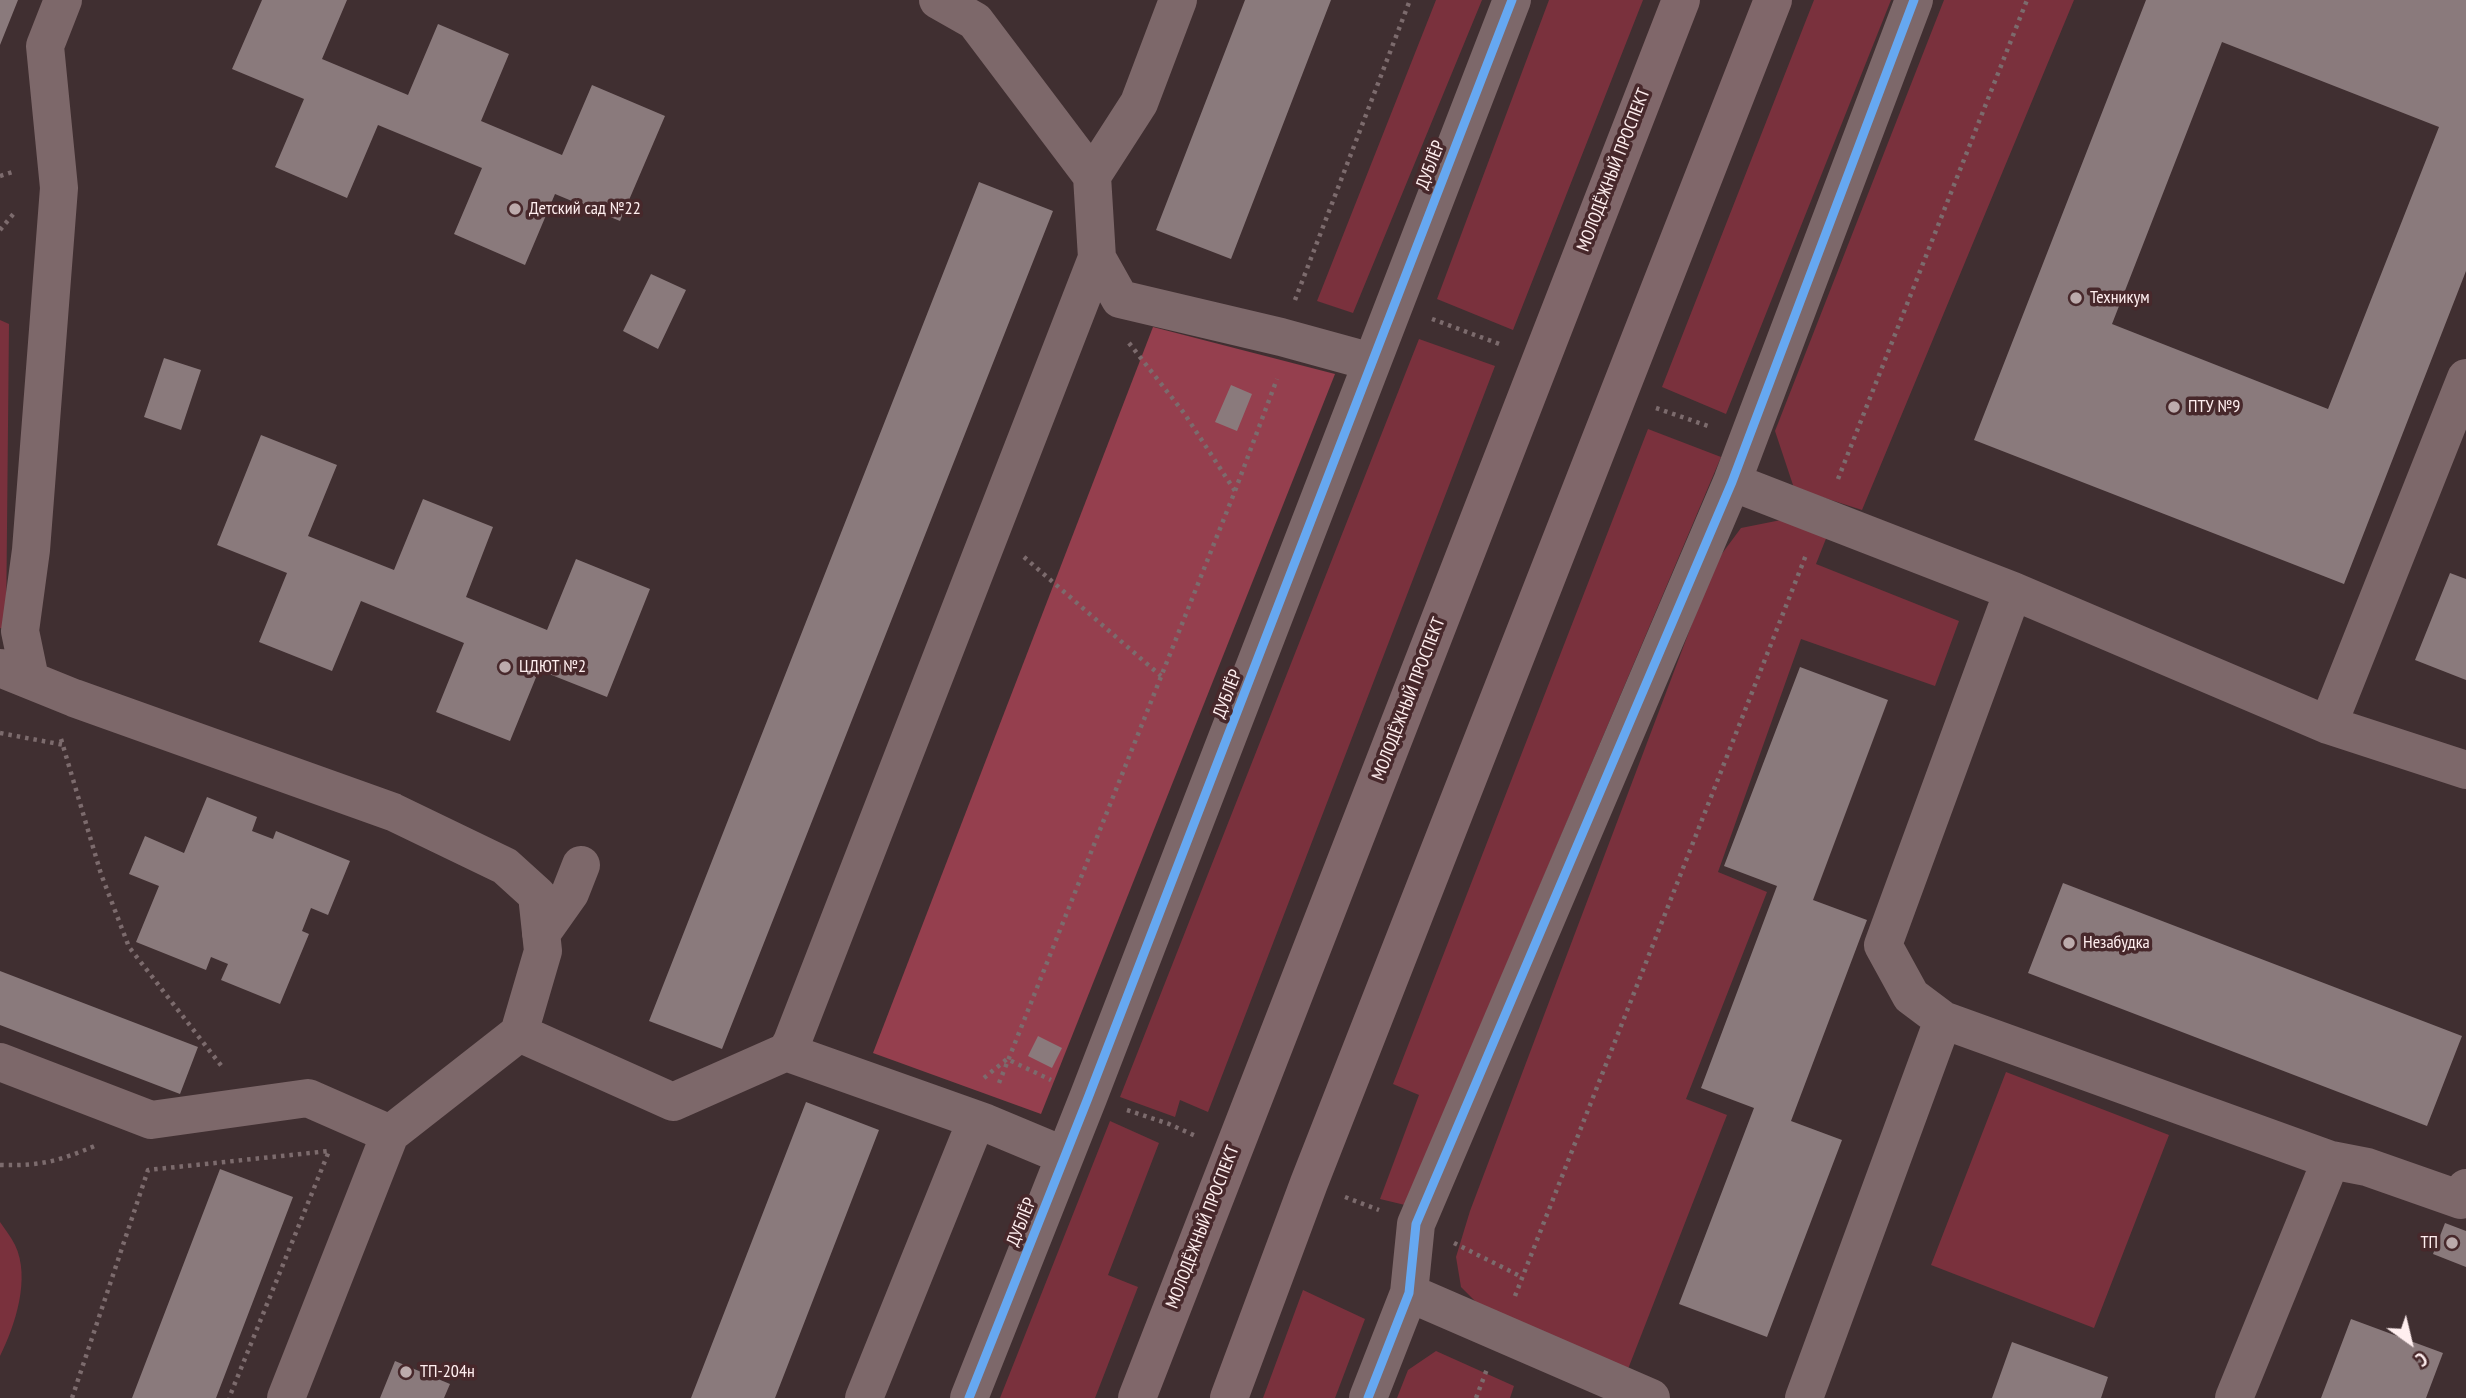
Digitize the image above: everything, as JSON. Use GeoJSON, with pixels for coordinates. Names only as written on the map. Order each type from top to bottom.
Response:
{"type":"FeatureCollection","features":[{"type":"Feature","properties":{"kind":"main road","name":"МОЛОДЁЖНЫЙ ПРОСПЕКТ"},"geometry":{"type":"LineString","coordinates":[[1137,1398],[1681,0]]}},
{"type":"Feature","properties":{"kind":"main road"},"geometry":{"type":"LineString","coordinates":[[1229,1398],[1309,1182],[1773,0]]}},
{"type":"Feature","properties":{"kind":"street"},"geometry":{"type":"LineString","coordinates":[[63,0],[45,46],[59,188],[31,550],[15,674],[74,698],[393,812],[506,866],[537,895],[543,951],[519,1033],[390,1134],[286,1398]]}},
{"type":"Feature","properties":{"kind":"street"},"geometry":{"type":"LineString","coordinates":[[519,1033],[673,1102],[786,1052],[792,1042],[1097,258],[1093,176],[975,21],[938,0]]}},
{"type":"Feature","properties":{"kind":"street"},"geometry":{"type":"LineString","coordinates":[[1093,176],[1139,103],[1178,0]]}},
{"type":"Feature","properties":{"kind":"street","name":"ДУБЛЁР"},"geometry":{"type":"LineString","coordinates":[[969,1398],[1512,0]]}},
{"type":"Feature","properties":{"kind":"street"},"geometry":{"type":"LineString","coordinates":[[1368,1398],[1409,1293],[1416,1224],[1732,482],[1914,0]]}},
{"type":"Feature","properties":{"kind":"street"},"geometry":{"type":"LineString","coordinates":[[1097,258],[1120,299],[1281,337],[1372,362]]}},
{"type":"Feature","properties":{"kind":"street"},"geometry":{"type":"LineString","coordinates":[[2328,724],[2466,377]]}},
{"type":"Feature","properties":{"kind":"street"},"geometry":{"type":"LineString","coordinates":[[1732,482],[2013,590],[2328,724],[2466,769]]}},
{"type":"Feature","properties":{"kind":"street"},"geometry":{"type":"LineString","coordinates":[[2013,590],[1883,945],[1911,996],[1943,1020],[2331,1160],[2367,1167],[2461,1200],[2466,1188]]}},
{"type":"Feature","properties":{"kind":"street"},"geometry":{"type":"LineString","coordinates":[[541,934],[570,893],[581,865]]}},
{"type":"Feature","properties":{"kind":"street"},"geometry":{"type":"LineString","coordinates":[[1804,1398],[1943,1020]]}},
{"type":"Feature","properties":{"kind":"street"},"geometry":{"type":"LineString","coordinates":[[786,1052],[1065,1156]]}},
{"type":"Feature","properties":{"kind":"street"},"geometry":{"type":"LineString","coordinates":[[0,1062],[151,1120],[308,1098],[390,1134]]}},
{"type":"Feature","properties":{"kind":"street"},"geometry":{"type":"LineString","coordinates":[[864,1398],[976,1121]]}},
{"type":"Feature","properties":{"kind":"street"},"geometry":{"type":"LineString","coordinates":[[2234,1398],[2331,1160]]}},
{"type":"Feature","properties":{"kind":"street"},"geometry":{"type":"LineString","coordinates":[[1409,1293],[1651,1398]]}},
{"type":"Feature","properties":{"kind":"path"},"geometry":{"type":"LineString","coordinates":[[1281,337],[1410,0]]}},
{"type":"Feature","properties":{"kind":"path"},"geometry":{"type":"LineString","coordinates":[[1476,1398],[1804,559],[2027,0]]}},
{"type":"Feature","properties":{"kind":"path"},"geometry":{"type":"LineString","coordinates":[[1126,340],[1184,413],[1235,491]]}},
{"type":"Feature","properties":{"kind":"path"},"geometry":{"type":"LineString","coordinates":[[991,528],[1161,676]]}},
{"type":"Feature","properties":{"kind":"path"},"geometry":{"type":"LineString","coordinates":[[0,733],[65,746]]}},
{"type":"Feature","properties":{"kind":"path"},"geometry":{"type":"LineString","coordinates":[[59,734],[65,746],[101,874],[129,947],[225,1070],[256,1105]]}},
{"type":"Feature","properties":{"kind":"path"},"geometry":{"type":"LineString","coordinates":[[0,1165],[34,1166],[67,1158],[151,1120]]}},
{"type":"Feature","properties":{"kind":"path"},"geometry":{"type":"LineString","coordinates":[[72,1398],[148,1170],[330,1151],[229,1398]]}},
{"type":"Feature","properties":{"kind":"path"},"geometry":{"type":"LineString","coordinates":[[1309,1182],[1416,1224],[1522,1278]]}},
{"type":"Feature","properties":{"kind":"shaded area"},"geometry":{"type":"Polygon","coordinates":[[[1436,0],[1482,0],[1353,313],[1317,301],[1436,0]]]}},
{"type":"Feature","properties":{"kind":"shaded area"},"geometry":{"type":"Polygon","coordinates":[[[1549,0],[1643,0],[1513,330],[1437,299],[1549,0]]]}},
{"type":"Feature","properties":{"kind":"shaded area"},"geometry":{"type":"Polygon","coordinates":[[[1814,0],[1891,0],[1726,414],[1662,387],[1814,0]]]}},
{"type":"Feature","properties":{"kind":"shaded area"},"geometry":{"type":"Polygon","coordinates":[[[1944,0],[2074,0],[1862,510],[1794,488],[1775,431],[1944,0]]]}},
{"type":"Feature","properties":{"kind":"shaded area"},"geometry":{"type":"Polygon","coordinates":[[[0,320],[9,324],[6,630],[0,628],[0,320]]]}},
{"type":"Feature","properties":{"kind":"shaded area"},"geometry":{"type":"Polygon","coordinates":[[[1153,327],[1335,374],[1041,1114],[873,1053],[1153,327]]]}},
{"type":"Feature","properties":{"kind":"shaded area"},"geometry":{"type":"Polygon","coordinates":[[[1419,339],[1495,366],[1208,1112],[1180,1100],[1175,1117],[1120,1097],[1419,339]]]}},
{"type":"Feature","properties":{"kind":"shaded area"},"geometry":{"type":"Polygon","coordinates":[[[1648,429],[1721,457],[1405,1205],[1380,1199],[1419,1095],[1393,1084],[1648,429]]]}},
{"type":"Feature","properties":{"kind":"shaded area"},"geometry":{"type":"Polygon","coordinates":[[[1781,520],[1827,536],[1816,564],[1959,621],[1935,686],[1801,639],[1718,872],[1767,892],[1686,1099],[1727,1115],[1628,1369],[1489,1315],[1461,1287],[1456,1257],[1470,1211],[1715,563],[1741,528],[1781,520]]]}},
{"type":"Feature","properties":{"kind":"shaded area"},"geometry":{"type":"Polygon","coordinates":[[[2006,1072],[2169,1135],[2094,1328],[1931,1265],[2006,1072]]]}},
{"type":"Feature","properties":{"kind":"shaded area"},"geometry":{"type":"Polygon","coordinates":[[[1110,1121],[1159,1143],[1108,1275],[1138,1287],[1095,1398],[1000,1398],[1110,1121]]]}},
{"type":"Feature","properties":{"kind":"shaded area"},"geometry":{"type":"Polygon","coordinates":[[[0,1222],[15,1245],[22,1272],[16,1316],[0,1356],[0,1222]]]}},
{"type":"Feature","properties":{"kind":"shaded area"},"geometry":{"type":"Polygon","coordinates":[[[1303,1290],[1365,1319],[1335,1398],[1263,1398],[1303,1290]]]}},
{"type":"Feature","properties":{"kind":"shaded area"},"geometry":{"type":"Polygon","coordinates":[[[1436,1351],[1514,1386],[1510,1398],[1397,1398],[1408,1370],[1436,1351]]]}},
{"type":"Feature","properties":{"kind":"building"},"geometry":{"type":"Polygon","coordinates":[[[0,0],[18,0],[0,45],[0,0]]]}},
{"type":"Feature","properties":{"kind":"building"},"geometry":{"type":"Polygon","coordinates":[[[262,0],[347,0],[322,59],[408,95],[438,24],[509,54],[481,121],[562,155],[592,85],[665,116],[620,221],[555,194],[525,265],[454,234],[482,168],[378,125],[347,198],[275,167],[304,99],[232,69],[262,0]]]}},
{"type":"Feature","properties":{"kind":"building"},"geometry":{"type":"Polygon","coordinates":[[[1245,0],[1331,0],[1231,259],[1156,230],[1245,0]]]}},
{"type":"Feature","properties":{"kind":"building","name":"Техникум"},"geometry":{"type":"Polygon","coordinates":[[[2146,0],[2466,0],[2466,271],[2344,584],[1974,440],[2146,0]],[[2222,42],[2112,324],[2328,409],[2439,127],[2222,42]]]}},
{"type":"Feature","properties":{"kind":"building"},"geometry":{"type":"Polygon","coordinates":[[[979,182],[1053,211],[722,1049],[649,1021],[979,182]]]}},
{"type":"Feature","properties":{"kind":"building"},"geometry":{"type":"Polygon","coordinates":[[[651,274],[686,290],[658,349],[623,331],[651,274]]]}},
{"type":"Feature","properties":{"kind":"building"},"geometry":{"type":"Polygon","coordinates":[[[164,358],[201,370],[181,430],[144,417],[164,358]]]}},
{"type":"Feature","properties":{"kind":"building"},"geometry":{"type":"Polygon","coordinates":[[[1231,385],[1252,394],[1237,431],[1215,422],[1231,385]]]}},
{"type":"Feature","properties":{"kind":"building"},"geometry":{"type":"Polygon","coordinates":[[[261,435],[337,465],[308,536],[394,570],[423,499],[493,527],[466,597],[547,630],[576,559],[650,589],[607,697],[539,670],[510,741],[436,712],[464,643],[361,601],[332,671],[259,642],[287,573],[217,545],[261,435]]]}},
{"type":"Feature","properties":{"kind":"building"},"geometry":{"type":"Polygon","coordinates":[[[2450,573],[2466,579],[2466,680],[2415,660],[2450,573]]]}},
{"type":"Feature","properties":{"kind":"building"},"geometry":{"type":"Polygon","coordinates":[[[1800,667],[1888,700],[1813,900],[1867,920],[1791,1121],[1842,1140],[1767,1337],[1679,1304],[1754,1108],[1701,1088],[1777,886],[1724,866],[1800,667]]]}},
{"type":"Feature","properties":{"kind":"building"},"geometry":{"type":"Polygon","coordinates":[[[207,797],[257,817],[252,831],[273,839],[276,831],[350,861],[328,915],[311,908],[302,931],[309,934],[280,1004],[221,980],[228,964],[211,957],[206,970],[136,942],[159,886],[129,874],[145,836],[184,853],[207,797]]]}},
{"type":"Feature","properties":{"kind":"building"},"geometry":{"type":"Polygon","coordinates":[[[2063,883],[2462,1036],[2427,1126],[2028,973],[2063,883]]]}},
{"type":"Feature","properties":{"kind":"building"},"geometry":{"type":"Polygon","coordinates":[[[0,971],[198,1047],[180,1094],[0,1025],[0,971]]]}},
{"type":"Feature","properties":{"kind":"building"},"geometry":{"type":"Polygon","coordinates":[[[1038,1036],[1062,1048],[1052,1068],[1028,1056],[1038,1036]]]}},
{"type":"Feature","properties":{"kind":"building"},"geometry":{"type":"Polygon","coordinates":[[[806,1102],[879,1130],[775,1398],[691,1398],[806,1102]]]}},
{"type":"Feature","properties":{"kind":"building"},"geometry":{"type":"Polygon","coordinates":[[[220,1169],[293,1197],[216,1398],[132,1398],[220,1169]]]}},
{"type":"Feature","properties":{"kind":"building","name":"ТП"},"geometry":{"type":"Polygon","coordinates":[[[2445,1223],[2466,1231],[2466,1267],[2433,1254],[2445,1223]]]}},
{"type":"Feature","properties":{"kind":"building"},"geometry":{"type":"Polygon","coordinates":[[[2351,1319],[2443,1353],[2426,1398],[2321,1398],[2351,1319]]]}},
{"type":"Feature","properties":{"kind":"building"},"geometry":{"type":"Polygon","coordinates":[[[2012,1342],[2108,1377],[2101,1398],[1992,1398],[2012,1342]]]}},
{"type":"Feature","properties":{"kind":"building","name":"ТП-204н"},"geometry":{"type":"Polygon","coordinates":[[[395,1361],[450,1384],[444,1398],[380,1398],[395,1361]]]}},
{"type":"Feature","properties":{"kind":"cycle path"},"geometry":{"type":"LineString","coordinates":[[969,1398],[1088,1098],[1512,0]]}},
{"type":"Feature","properties":{"kind":"cycle path"},"geometry":{"type":"LineString","coordinates":[[1368,1398],[1409,1293],[1416,1224],[1732,482],[1914,0]]}},
{"type":"Feature","properties":{"kind":"place","name":"Детский сад №22"},"geometry":{"type":"Point","coordinates":[515,209]}},
{"type":"Feature","properties":{"kind":"place","name":"Техникум"},"geometry":{"type":"Point","coordinates":[2076,298]}},
{"type":"Feature","properties":{"kind":"place","name":"ПТУ №9"},"geometry":{"type":"Point","coordinates":[2174,407]}},
{"type":"Feature","properties":{"kind":"place","name":"ЦДЮТ №2"},"geometry":{"type":"Point","coordinates":[505,667]}},
{"type":"Feature","properties":{"kind":"place","name":"Незабудка"},"geometry":{"type":"Point","coordinates":[2069,943]}},
{"type":"Feature","properties":{"kind":"place","name":"ТП"},"geometry":{"type":"Point","coordinates":[2452,1243]}},
{"type":"Feature","properties":{"kind":"place","name":"ТП-204н"},"geometry":{"type":"Point","coordinates":[406,1372]}}]}
